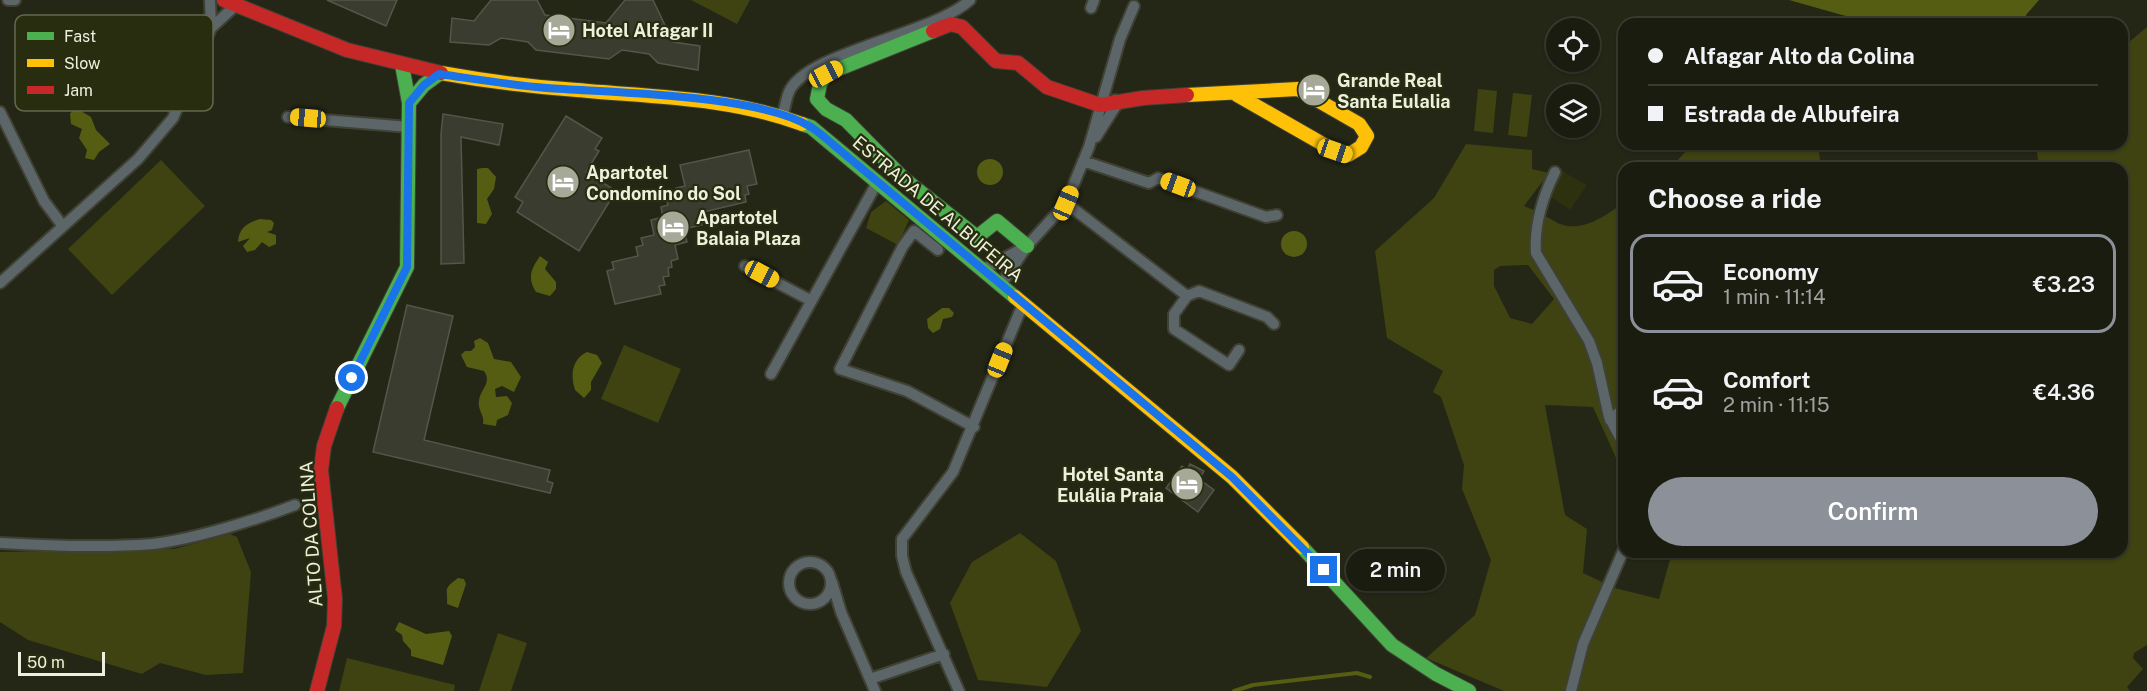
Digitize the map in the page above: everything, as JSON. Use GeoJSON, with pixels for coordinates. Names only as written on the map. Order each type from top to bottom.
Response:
{"type":"FeatureCollection","features":[{"type":"Feature","properties":{"kind":"street"},"geometry":{"type":"LineString","coordinates":[[8,0],[15,0]]}},
{"type":"Feature","properties":{"kind":"street"},"geometry":{"type":"LineString","coordinates":[[210,0],[211,15]]}},
{"type":"Feature","properties":{"kind":"street"},"geometry":{"type":"LineString","coordinates":[[783,115],[789,90],[816,67],[944,16],[970,0]]}},
{"type":"Feature","properties":{"kind":"street"},"geometry":{"type":"LineString","coordinates":[[213,25],[230,3]]}},
{"type":"Feature","properties":{"kind":"street","name":"ESTRADA DE ALBUFEIRA"},"geometry":{"type":"LineString","coordinates":[[230,3],[322,42],[402,66],[439,74],[544,88],[690,99],[755,108],[783,115],[811,127],[1232,477],[1312,556],[1392,645],[1436,674],[1470,691]]}},
{"type":"Feature","properties":{"kind":"street"},"geometry":{"type":"LineString","coordinates":[[1000,285],[1027,246],[1066,203],[1089,147],[1120,39],[1134,6]]}},
{"type":"Feature","properties":{"kind":"street"},"geometry":{"type":"LineString","coordinates":[[1027,246],[997,221],[977,237],[903,178],[846,120],[826,109],[818,99],[820,84],[826,74],[951,24],[963,27],[996,61],[1018,63],[1047,87],[1101,105],[1143,98],[1298,89],[1359,124],[1367,136],[1361,147],[1348,155],[1335,151],[1237,94]]}},
{"type":"Feature","properties":{"kind":"street","name":"ALTO DA COLINA"},"geometry":{"type":"LineString","coordinates":[[317,691],[334,626],[335,599],[321,470],[324,446],[334,416],[407,267],[409,103],[402,66]]}},
{"type":"Feature","properties":{"kind":"street"},"geometry":{"type":"LineString","coordinates":[[409,103],[424,85],[439,74]]}},
{"type":"Feature","properties":{"kind":"street"},"geometry":{"type":"LineString","coordinates":[[1106,87],[1117,104]]}},
{"type":"Feature","properties":{"kind":"street"},"geometry":{"type":"LineString","coordinates":[[1089,147],[1117,104]]}},
{"type":"Feature","properties":{"kind":"street"},"geometry":{"type":"LineString","coordinates":[[0,283],[138,159],[173,118],[176,111]]}},
{"type":"Feature","properties":{"kind":"street"},"geometry":{"type":"LineString","coordinates":[[0,112],[44,201],[62,225]]}},
{"type":"Feature","properties":{"kind":"street"},"geometry":{"type":"LineString","coordinates":[[288,117],[409,128]]}},
{"type":"Feature","properties":{"kind":"street"},"geometry":{"type":"LineString","coordinates":[[1083,161],[1149,183],[1158,178],[1266,217],[1277,215]]}},
{"type":"Feature","properties":{"kind":"street"},"geometry":{"type":"LineString","coordinates":[[1555,172],[1543,202],[1535,238],[1536,254],[1589,341],[1597,363],[1610,420],[1618,434]]}},
{"type":"Feature","properties":{"kind":"street"},"geometry":{"type":"LineString","coordinates":[[771,374],[878,181]]}},
{"type":"Feature","properties":{"kind":"street"},"geometry":{"type":"LineString","coordinates":[[1066,203],[1187,296]]}},
{"type":"Feature","properties":{"kind":"street"},"geometry":{"type":"LineString","coordinates":[[938,250],[914,231],[903,246],[840,369],[907,391],[974,427]]}},
{"type":"Feature","properties":{"kind":"street"},"geometry":{"type":"LineString","coordinates":[[982,270],[1027,246]]}},
{"type":"Feature","properties":{"kind":"street"},"geometry":{"type":"LineString","coordinates":[[745,266],[810,300]]}},
{"type":"Feature","properties":{"kind":"street"},"geometry":{"type":"LineString","coordinates":[[1239,350],[1228,365],[1174,328],[1174,314],[1187,296],[1199,291],[1267,317],[1274,324]]}},
{"type":"Feature","properties":{"kind":"street"},"geometry":{"type":"LineString","coordinates":[[959,691],[906,572],[902,556],[902,539],[953,472],[974,427],[1023,304]]}},
{"type":"Feature","properties":{"kind":"street"},"geometry":{"type":"LineString","coordinates":[[1610,420],[1618,413]]}},
{"type":"Feature","properties":{"kind":"street"},"geometry":{"type":"LineString","coordinates":[[0,543],[83,545],[154,543],[231,526],[295,505]]}},
{"type":"Feature","properties":{"kind":"street"},"geometry":{"type":"LineString","coordinates":[[1571,691],[1583,644],[1620,558]]}},
{"type":"Feature","properties":{"kind":"street"},"geometry":{"type":"LineString","coordinates":[[841,612],[831,604],[820,602],[804,604],[797,601],[790,592],[789,578],[798,566],[808,562],[823,566],[830,576],[841,612],[875,691]]}},
{"type":"Feature","properties":{"kind":"street"},"geometry":{"type":"LineString","coordinates":[[820,602],[830,591],[830,576]]}},
{"type":"Feature","properties":{"kind":"street"},"geometry":{"type":"LineString","coordinates":[[870,679],[944,654]]}},
{"type":"Feature","properties":{"kind":"shaded area"},"geometry":{"type":"Polygon","coordinates":[[[691,0],[750,0],[737,24],[691,0]]]}},
{"type":"Feature","properties":{"kind":"shaded area"},"geometry":{"type":"Polygon","coordinates":[[[1789,0],[2039,0],[2026,15],[2027,18],[1853,18],[1789,0]]]}},
{"type":"Feature","properties":{"kind":"shaded area"},"geometry":{"type":"Polygon","coordinates":[[[2147,27],[2147,645],[2134,653],[2133,658],[2143,669],[2127,687],[2130,691],[1504,691],[1426,658],[1475,615],[1491,560],[1462,489],[1464,465],[1441,397],[1433,392],[1443,371],[1387,338],[1375,251],[1434,198],[1466,144],[1532,150],[1532,169],[1549,173],[1524,206],[1563,225],[1573,226],[1591,222],[1618,206],[1618,462],[1593,407],[1545,405],[1565,515],[1587,529],[1583,573],[1615,588],[1659,599],[1670,558],[2128,558],[2128,162],[2038,162],[2037,150],[2128,150],[2128,43],[2147,27]],[[1528,265],[1500,266],[1494,270],[1494,286],[1510,318],[1532,324],[1554,299],[1528,265]]]}},
{"type":"Feature","properties":{"kind":"shaded area"},"geometry":{"type":"Polygon","coordinates":[[[1478,89],[1497,91],[1493,133],[1474,131],[1478,89]]]}},
{"type":"Feature","properties":{"kind":"shaded area"},"geometry":{"type":"Polygon","coordinates":[[[1513,93],[1532,95],[1527,137],[1508,135],[1513,93]]]}},
{"type":"Feature","properties":{"kind":"shaded area"},"geometry":{"type":"Polygon","coordinates":[[[72,111],[81,111],[91,117],[96,130],[110,144],[99,152],[94,160],[85,158],[87,150],[79,138],[82,129],[71,124],[72,111]]]}},
{"type":"Feature","properties":{"kind":"shaded area"},"geometry":{"type":"Polygon","coordinates":[[[1687,150],[1819,150],[1820,162],[1676,162],[1687,150]]]}},
{"type":"Feature","properties":{"kind":"shaded area"},"geometry":{"type":"Polygon","coordinates":[[[990,159],[999,163],[1003,172],[999,181],[990,185],[981,181],[977,172],[981,163],[990,159]]]}},
{"type":"Feature","properties":{"kind":"shaded area"},"geometry":{"type":"Polygon","coordinates":[[[161,160],[205,206],[112,295],[68,249],[161,160]]]}},
{"type":"Feature","properties":{"kind":"shaded area"},"geometry":{"type":"Polygon","coordinates":[[[488,168],[496,177],[494,189],[487,199],[492,214],[486,224],[477,223],[477,169],[488,168]]]}},
{"type":"Feature","properties":{"kind":"shaded area"},"geometry":{"type":"Polygon","coordinates":[[[1562,171],[1587,185],[1570,210],[1551,197],[1562,171]]]}},
{"type":"Feature","properties":{"kind":"shaded area"},"geometry":{"type":"Polygon","coordinates":[[[886,201],[909,220],[898,245],[866,228],[871,212],[886,201]]]}},
{"type":"Feature","properties":{"kind":"shaded area"},"geometry":{"type":"Polygon","coordinates":[[[260,219],[271,220],[274,223],[272,230],[267,232],[276,235],[276,244],[269,247],[262,242],[255,250],[247,252],[243,246],[250,238],[238,242],[240,233],[248,224],[260,219]]]}},
{"type":"Feature","properties":{"kind":"shaded area"},"geometry":{"type":"Polygon","coordinates":[[[1294,231],[1303,235],[1307,244],[1303,253],[1294,257],[1285,253],[1281,244],[1285,235],[1294,231]]]}},
{"type":"Feature","properties":{"kind":"shaded area"},"geometry":{"type":"Polygon","coordinates":[[[540,256],[548,262],[545,269],[556,282],[556,289],[550,296],[536,292],[531,278],[532,269],[540,256]]]}},
{"type":"Feature","properties":{"kind":"shaded area"},"geometry":{"type":"Polygon","coordinates":[[[942,308],[949,308],[954,313],[952,317],[943,319],[940,329],[933,333],[928,328],[927,319],[942,308]]]}},
{"type":"Feature","properties":{"kind":"shaded area"},"geometry":{"type":"Polygon","coordinates":[[[480,338],[488,343],[494,359],[511,362],[521,377],[514,392],[502,386],[495,389],[496,397],[507,396],[512,403],[508,415],[497,420],[496,426],[483,424],[479,407],[480,396],[487,379],[486,375],[484,371],[467,367],[461,355],[465,351],[471,351],[475,347],[474,341],[480,338]]]}},
{"type":"Feature","properties":{"kind":"shaded area"},"geometry":{"type":"Polygon","coordinates":[[[624,345],[681,369],[658,423],[601,399],[624,345]]]}},
{"type":"Feature","properties":{"kind":"shaded area"},"geometry":{"type":"Polygon","coordinates":[[[587,352],[597,355],[602,363],[591,382],[591,390],[584,398],[575,390],[573,373],[575,363],[587,352]]]}},
{"type":"Feature","properties":{"kind":"shaded area"},"geometry":{"type":"Polygon","coordinates":[[[1020,533],[1056,561],[1081,631],[1047,687],[978,680],[950,603],[972,562],[1020,533]]]}},
{"type":"Feature","properties":{"kind":"shaded area"},"geometry":{"type":"Polygon","coordinates":[[[230,534],[237,537],[251,572],[243,673],[206,675],[160,663],[142,674],[28,640],[0,622],[0,552],[174,549],[230,534]]]}},
{"type":"Feature","properties":{"kind":"shaded area"},"geometry":{"type":"Polygon","coordinates":[[[458,578],[464,579],[466,584],[458,608],[447,604],[447,592],[448,587],[458,578]]]}},
{"type":"Feature","properties":{"kind":"shaded area"},"geometry":{"type":"Polygon","coordinates":[[[399,622],[426,634],[449,631],[452,636],[443,665],[411,656],[411,650],[403,641],[402,635],[395,630],[399,622]]]}},
{"type":"Feature","properties":{"kind":"shaded area"},"geometry":{"type":"Polygon","coordinates":[[[498,633],[527,643],[511,691],[479,691],[498,633]]]}},
{"type":"Feature","properties":{"kind":"shaded area"},"geometry":{"type":"Polygon","coordinates":[[[347,658],[455,685],[454,691],[339,691],[347,658]]]}},
{"type":"Feature","properties":{"kind":"building"},"geometry":{"type":"Polygon","coordinates":[[[327,0],[397,0],[386,26],[327,0]]]}},
{"type":"Feature","properties":{"kind":"building","name":"Hotel Alfagar II"},"geometry":{"type":"Polygon","coordinates":[[[491,0],[537,0],[545,15],[606,23],[625,0],[653,0],[673,42],[700,46],[698,70],[658,63],[649,54],[622,50],[609,59],[536,50],[528,42],[501,38],[489,45],[450,42],[452,18],[474,21],[491,0]]]}},
{"type":"Feature","properties":{"kind":"building"},"geometry":{"type":"Polygon","coordinates":[[[443,114],[503,124],[499,145],[461,137],[464,263],[441,264],[443,114]]]}},
{"type":"Feature","properties":{"kind":"building","name":"Apartotel Condomíno do Sol"},"geometry":{"type":"Polygon","coordinates":[[[566,116],[602,138],[595,149],[599,151],[586,172],[616,191],[579,251],[517,212],[523,202],[515,197],[566,116]]]}},
{"type":"Feature","properties":{"kind":"building","name":"Apartotel Balaia Plaza"},"geometry":{"type":"Polygon","coordinates":[[[749,150],[757,184],[747,186],[749,194],[745,195],[746,202],[699,213],[702,225],[684,229],[687,242],[675,245],[678,259],[671,261],[672,267],[668,268],[669,276],[663,277],[665,285],[659,286],[661,294],[615,304],[607,271],[614,269],[612,262],[638,256],[636,247],[643,245],[641,238],[654,235],[651,220],[663,217],[661,207],[668,205],[666,198],[678,196],[676,188],[685,186],[680,165],[749,150]]]}},
{"type":"Feature","properties":{"kind":"building"},"geometry":{"type":"Polygon","coordinates":[[[407,305],[453,316],[424,440],[550,470],[547,481],[553,483],[550,493],[373,452],[407,305]]]}},
{"type":"Feature","properties":{"kind":"building","name":"Hotel Santa Eulália Praia"},"geometry":{"type":"Polygon","coordinates":[[[1190,464],[1204,471],[1199,479],[1214,490],[1198,512],[1166,488],[1182,466],[1187,470],[1190,464]]]}},
{"type":"Feature","properties":{"kind":"waterway"},"geometry":{"type":"LineString","coordinates":[[1234,691],[1253,685],[1357,673],[1370,677]]}},
{"type":"Feature","properties":{"kind":"traffic: fast"},"geometry":{"type":"LineString","coordinates":[[933,31],[826,74],[820,84],[817,99],[826,109],[846,120],[903,178],[977,237],[997,221],[1027,246]]}},
{"type":"Feature","properties":{"kind":"traffic: fast"},"geometry":{"type":"LineString","coordinates":[[337,408],[407,267],[409,103],[402,65]]}},
{"type":"Feature","properties":{"kind":"traffic: fast"},"geometry":{"type":"LineString","coordinates":[[409,103],[424,85],[439,74]]}},
{"type":"Feature","properties":{"kind":"traffic: fast"},"geometry":{"type":"LineString","coordinates":[[802,124],[811,127],[1015,297]]}},
{"type":"Feature","properties":{"kind":"traffic: fast"},"geometry":{"type":"LineString","coordinates":[[1302,547],[1392,645],[1436,674],[1469,691]]}},
{"type":"Feature","properties":{"kind":"traffic: slow"},"geometry":{"type":"LineString","coordinates":[[441,73],[560,89],[719,103],[747,108],[802,124]]}},
{"type":"Feature","properties":{"kind":"traffic: slow"},"geometry":{"type":"LineString","coordinates":[[1187,95],[1298,89],[1359,124],[1367,136],[1361,147],[1348,155],[1335,151],[1237,95]]}},
{"type":"Feature","properties":{"kind":"traffic: slow"},"geometry":{"type":"LineString","coordinates":[[1015,297],[1232,477],[1302,547]]}},
{"type":"Feature","properties":{"kind":"traffic: jam"},"geometry":{"type":"LineString","coordinates":[[224,0],[347,50],[441,73]]}},
{"type":"Feature","properties":{"kind":"traffic: jam"},"geometry":{"type":"LineString","coordinates":[[933,31],[951,24],[962,27],[996,61],[1018,63],[1047,87],[1100,105],[1143,98],[1187,95]]}},
{"type":"Feature","properties":{"kind":"traffic: jam"},"geometry":{"type":"LineString","coordinates":[[317,691],[334,626],[335,599],[321,470],[324,446],[337,408]]}},
{"type":"Feature","properties":{"kind":"place","name":"Hotel Alfagar II"},"geometry":{"type":"Point","coordinates":[559,30]}},
{"type":"Feature","properties":{"kind":"place","name":"Grande Real Santa Eulalia"},"geometry":{"type":"Point","coordinates":[1314,90]}},
{"type":"Feature","properties":{"kind":"place","name":"Apartotel Condomíno do Sol"},"geometry":{"type":"Point","coordinates":[563,182]}},
{"type":"Feature","properties":{"kind":"place","name":"Apartotel Balaia Plaza"},"geometry":{"type":"Point","coordinates":[673,227]}},
{"type":"Feature","properties":{"kind":"place","name":"Hotel Santa Eulália Praia"},"geometry":{"type":"Point","coordinates":[1187,484]}},
{"type":"Feature","properties":{"kind":"route"},"geometry":{"type":"LineString","coordinates":[[352,378],[404,278],[407,267],[409,103],[424,85],[439,74],[544,88],[690,99],[755,108],[783,115],[811,127],[878,181],[1232,477],[1324,570]]}}]}
